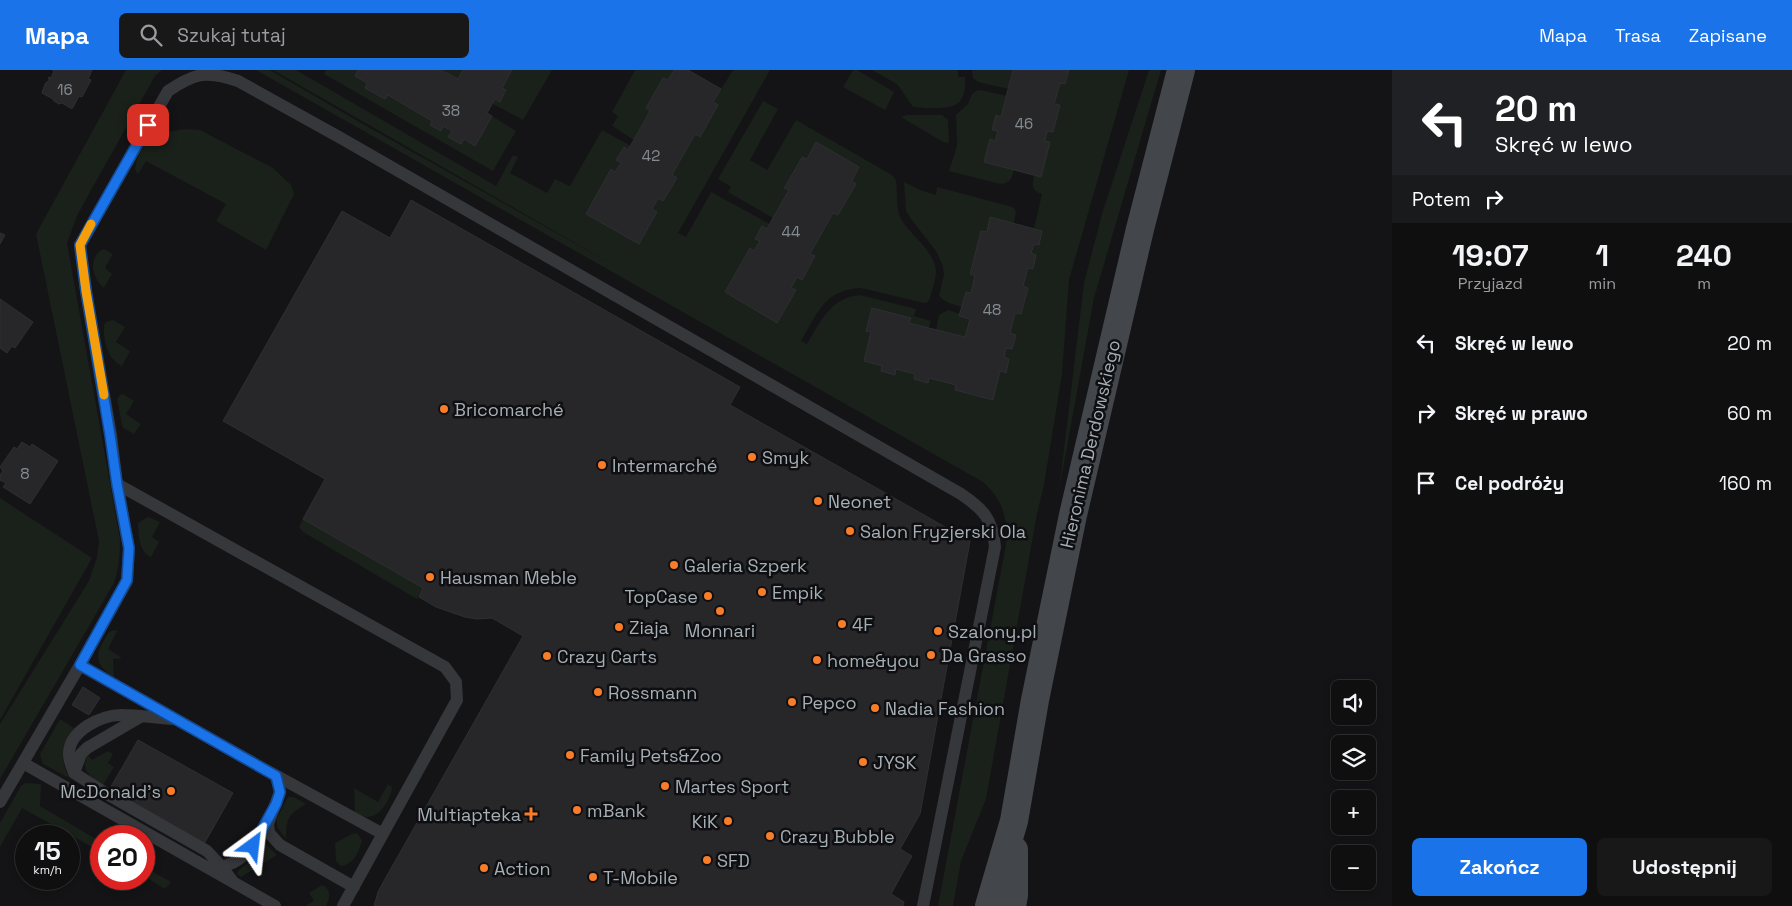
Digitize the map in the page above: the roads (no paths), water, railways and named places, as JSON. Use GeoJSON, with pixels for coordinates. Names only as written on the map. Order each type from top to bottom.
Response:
{"type":"FeatureCollection","features":[{"type":"Feature","properties":{"kind":"main road","name":"Hieronima Derdowskiego"},"geometry":{"type":"LineString","coordinates":[[989,906],[1014,821],[1035,700],[1073,515],[1140,230],[1181,70]]}},
{"type":"Feature","properties":{"kind":"main road","name":"Hieronima Derdowskiego"},"geometry":{"type":"LineString","coordinates":[[1012,906],[1014,895],[1014,821]]}},
{"type":"Feature","properties":{"kind":"lane"},"geometry":{"type":"LineString","coordinates":[[0,802],[127,580],[129,548],[117,484],[80,245],[168,91],[185,79],[197,74],[211,72],[238,81],[339,137],[961,494],[982,510],[994,531],[995,547],[923,906]]}},
{"type":"Feature","properties":{"kind":"lane"},"geometry":{"type":"LineString","coordinates":[[117,484],[445,667],[456,682],[457,700],[343,906]]}},
{"type":"Feature","properties":{"kind":"lane"},"geometry":{"type":"LineString","coordinates":[[80,665],[383,834]]}},
{"type":"Feature","properties":{"kind":"lane"},"geometry":{"type":"LineString","coordinates":[[175,719],[122,715],[108,716],[98,721],[81,731],[72,741],[69,755],[74,773],[207,851],[234,883]]}},
{"type":"Feature","properties":{"kind":"lane"},"geometry":{"type":"LineString","coordinates":[[22,763],[275,906]]}},
{"type":"Feature","properties":{"kind":"lane"},"geometry":{"type":"LineString","coordinates":[[276,776],[280,792],[268,824],[269,833],[280,845],[354,887]]}},
{"type":"Feature","properties":{"kind":"lane"},"geometry":{"type":"LineString","coordinates":[[200,864],[210,867],[222,867],[245,856],[270,817]]}},
{"type":"Feature","properties":{"kind":"place","name":"Bricomarché"},"geometry":{"type":"Point","coordinates":[444,409]}},
{"type":"Feature","properties":{"kind":"place","name":"Smyk"},"geometry":{"type":"Point","coordinates":[752,457]}},
{"type":"Feature","properties":{"kind":"place","name":"Intermarché"},"geometry":{"type":"Point","coordinates":[602,465]}},
{"type":"Feature","properties":{"kind":"place","name":"Neonet"},"geometry":{"type":"Point","coordinates":[818,501]}},
{"type":"Feature","properties":{"kind":"place","name":"Salon Fryzjerski Ola"},"geometry":{"type":"Point","coordinates":[850,531]}},
{"type":"Feature","properties":{"kind":"place","name":"Galeria Szperk"},"geometry":{"type":"Point","coordinates":[674,565]}},
{"type":"Feature","properties":{"kind":"place","name":"Hausman Meble"},"geometry":{"type":"Point","coordinates":[430,577]}},
{"type":"Feature","properties":{"kind":"place","name":"Empik"},"geometry":{"type":"Point","coordinates":[762,592]}},
{"type":"Feature","properties":{"kind":"place","name":"TopCase"},"geometry":{"type":"Point","coordinates":[708,596]}},
{"type":"Feature","properties":{"kind":"place","name":"Monnari"},"geometry":{"type":"Point","coordinates":[720,611]}},
{"type":"Feature","properties":{"kind":"place","name":"4F"},"geometry":{"type":"Point","coordinates":[842,624]}},
{"type":"Feature","properties":{"kind":"place","name":"Ziaja"},"geometry":{"type":"Point","coordinates":[619,627]}},
{"type":"Feature","properties":{"kind":"place","name":"Szalony.pl"},"geometry":{"type":"Point","coordinates":[938,631]}},
{"type":"Feature","properties":{"kind":"place","name":"Da Grasso"},"geometry":{"type":"Point","coordinates":[931,655]}},
{"type":"Feature","properties":{"kind":"place","name":"Crazy Carts"},"geometry":{"type":"Point","coordinates":[547,656]}},
{"type":"Feature","properties":{"kind":"place","name":"home&you"},"geometry":{"type":"Point","coordinates":[817,660]}},
{"type":"Feature","properties":{"kind":"place","name":"Rossmann"},"geometry":{"type":"Point","coordinates":[598,692]}},
{"type":"Feature","properties":{"kind":"place","name":"Pepco"},"geometry":{"type":"Point","coordinates":[792,702]}},
{"type":"Feature","properties":{"kind":"place","name":"Nadia Fashion"},"geometry":{"type":"Point","coordinates":[875,708]}},
{"type":"Feature","properties":{"kind":"place","name":"Family Pets&Zoo"},"geometry":{"type":"Point","coordinates":[570,755]}},
{"type":"Feature","properties":{"kind":"place","name":"JYSK"},"geometry":{"type":"Point","coordinates":[863,762]}},
{"type":"Feature","properties":{"kind":"place","name":"Martes Sport"},"geometry":{"type":"Point","coordinates":[665,786]}},
{"type":"Feature","properties":{"kind":"place","name":"McDonald's"},"geometry":{"type":"Point","coordinates":[171,791]}},
{"type":"Feature","properties":{"kind":"place","name":"mBank"},"geometry":{"type":"Point","coordinates":[577,810]}},
{"type":"Feature","properties":{"kind":"place","name":"Multiapteka"},"geometry":{"type":"Point","coordinates":[531,814]}},
{"type":"Feature","properties":{"kind":"place","name":"KiK"},"geometry":{"type":"Point","coordinates":[728,821]}},
{"type":"Feature","properties":{"kind":"place","name":"Crazy Bubble"},"geometry":{"type":"Point","coordinates":[770,836]}},
{"type":"Feature","properties":{"kind":"place","name":"SFD"},"geometry":{"type":"Point","coordinates":[707,860]}},
{"type":"Feature","properties":{"kind":"place","name":"Action"},"geometry":{"type":"Point","coordinates":[484,868]}},
{"type":"Feature","properties":{"kind":"place","name":"T-Mobile"},"geometry":{"type":"Point","coordinates":[593,877]}}]}
